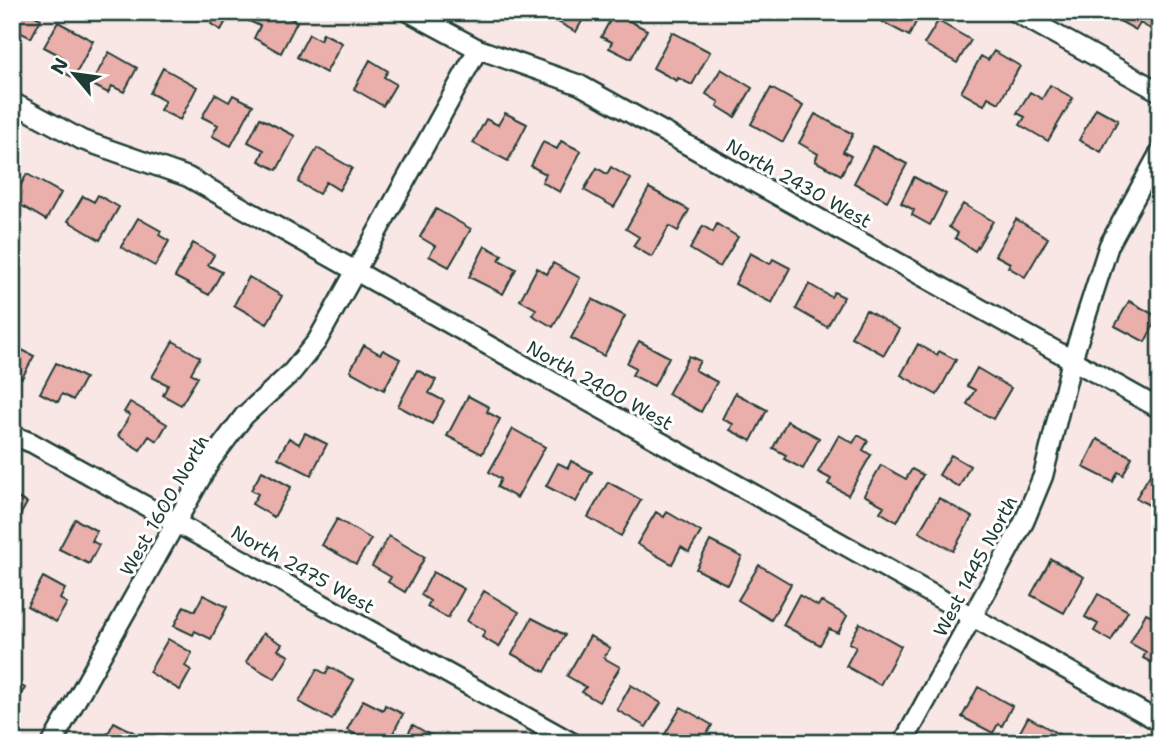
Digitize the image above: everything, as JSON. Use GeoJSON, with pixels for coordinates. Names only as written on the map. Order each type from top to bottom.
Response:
{"type":"FeatureCollection","features":[{"type":"Feature","properties":{"kind":"street","name":"North 2430 West"},"geometry":{"type":"LineString","coordinates":[[409,12],[478,49],[580,85],[1160,409]]}},
{"type":"Feature","properties":{"kind":"street"},"geometry":{"type":"LineString","coordinates":[[1015,12],[1160,92]]}},
{"type":"Feature","properties":{"kind":"street","name":"West 1600 North"},"geometry":{"type":"LineString","coordinates":[[52,743],[211,460],[244,416],[292,372],[317,341],[478,49]]}},
{"type":"Feature","properties":{"kind":"street","name":"North 2400 West"},"geometry":{"type":"LineString","coordinates":[[12,102],[82,140],[188,177],[1160,722]]}},
{"type":"Feature","properties":{"kind":"street","name":"West 1445 North"},"geometry":{"type":"LineString","coordinates":[[903,743],[1024,522],[1043,476],[1072,360],[1110,246],[1160,152]]}},
{"type":"Feature","properties":{"kind":"street","name":"North 2475 West"},"geometry":{"type":"LineString","coordinates":[[12,435],[32,443],[573,743]]}},
{"type":"Feature","properties":{"kind":"building"},"geometry":{"type":"Polygon","coordinates":[[[12,12],[27,12],[41,19],[31,38],[14,29],[12,32],[12,12]]]}},
{"type":"Feature","properties":{"kind":"building"},"geometry":{"type":"Polygon","coordinates":[[[212,12],[231,12],[221,30],[211,24],[216,15],[212,12]]]}},
{"type":"Feature","properties":{"kind":"building"},"geometry":{"type":"Polygon","coordinates":[[[253,12],[279,12],[297,22],[281,53],[254,38],[260,26],[249,21],[253,12]]]}},
{"type":"Feature","properties":{"kind":"building"},"geometry":{"type":"Polygon","coordinates":[[[563,12],[587,12],[576,32],[558,22],[563,12]]]}},
{"type":"Feature","properties":{"kind":"building"},"geometry":{"type":"Polygon","coordinates":[[[880,12],[921,12],[909,36],[877,19],[880,12]]]}},
{"type":"Feature","properties":{"kind":"building"},"geometry":{"type":"Polygon","coordinates":[[[1120,12],[1160,12],[1160,20],[1154,31],[1140,23],[1136,30],[1116,19],[1120,12]]]}},
{"type":"Feature","properties":{"kind":"building"},"geometry":{"type":"Polygon","coordinates":[[[614,13],[647,30],[631,59],[609,48],[612,42],[601,37],[614,13]]]}},
{"type":"Feature","properties":{"kind":"building"},"geometry":{"type":"Polygon","coordinates":[[[938,21],[971,40],[957,63],[924,44],[938,21]]]}},
{"type":"Feature","properties":{"kind":"building"},"geometry":{"type":"Polygon","coordinates":[[[58,22],[93,41],[74,78],[55,68],[61,56],[44,47],[58,22]]]}},
{"type":"Feature","properties":{"kind":"building"},"geometry":{"type":"Polygon","coordinates":[[[672,32],[710,52],[692,85],[678,78],[677,81],[653,68],[672,32]]]}},
{"type":"Feature","properties":{"kind":"building"},"geometry":{"type":"Polygon","coordinates":[[[323,33],[342,43],[326,73],[297,57],[309,34],[320,40],[323,33]]]}},
{"type":"Feature","properties":{"kind":"building"},"geometry":{"type":"Polygon","coordinates":[[[994,51],[1020,66],[999,103],[988,97],[984,105],[961,92],[981,56],[988,60],[994,51]]]}},
{"type":"Feature","properties":{"kind":"building"},"geometry":{"type":"Polygon","coordinates":[[[109,52],[137,68],[124,92],[112,86],[108,93],[91,84],[109,52]]]}},
{"type":"Feature","properties":{"kind":"building"},"geometry":{"type":"Polygon","coordinates":[[[370,60],[388,71],[384,77],[396,84],[383,106],[354,89],[370,60]]]}},
{"type":"Feature","properties":{"kind":"building"},"geometry":{"type":"Polygon","coordinates":[[[163,68],[197,87],[180,120],[160,110],[165,101],[150,93],[163,68]]]}},
{"type":"Feature","properties":{"kind":"building"},"geometry":{"type":"Polygon","coordinates":[[[721,69],[752,88],[735,117],[717,106],[719,102],[706,94],[721,69]]]}},
{"type":"Feature","properties":{"kind":"building"},"geometry":{"type":"Polygon","coordinates":[[[1050,85],[1073,98],[1048,141],[1020,125],[1025,117],[1017,113],[1030,92],[1042,99],[1050,85]]]}},
{"type":"Feature","properties":{"kind":"building"},"geometry":{"type":"Polygon","coordinates":[[[771,88],[803,106],[783,142],[751,124],[771,88]]]}},
{"type":"Feature","properties":{"kind":"building"},"geometry":{"type":"Polygon","coordinates":[[[215,94],[229,102],[233,95],[253,105],[231,146],[212,136],[218,125],[202,117],[215,94]]]}},
{"type":"Feature","properties":{"kind":"building"},"geometry":{"type":"Polygon","coordinates":[[[1096,108],[1118,120],[1101,152],[1079,140],[1096,108]]]}},
{"type":"Feature","properties":{"kind":"building"},"geometry":{"type":"Polygon","coordinates":[[[505,113],[527,124],[508,161],[473,143],[486,119],[498,125],[505,113]]]}},
{"type":"Feature","properties":{"kind":"building"},"geometry":{"type":"Polygon","coordinates":[[[815,114],[853,134],[843,152],[851,156],[841,175],[815,161],[818,154],[799,143],[815,114]]]}},
{"type":"Feature","properties":{"kind":"building"},"geometry":{"type":"Polygon","coordinates":[[[260,118],[295,136],[277,170],[259,161],[264,150],[248,142],[260,118]]]}},
{"type":"Feature","properties":{"kind":"building"},"geometry":{"type":"Polygon","coordinates":[[[561,141],[581,151],[560,192],[542,182],[546,174],[531,166],[543,142],[557,149],[561,141]]]}},
{"type":"Feature","properties":{"kind":"building"},"geometry":{"type":"Polygon","coordinates":[[[873,146],[907,164],[887,201],[854,183],[873,146]]]}},
{"type":"Feature","properties":{"kind":"building"},"geometry":{"type":"Polygon","coordinates":[[[317,148],[352,168],[339,190],[326,182],[319,194],[298,182],[317,148]]]}},
{"type":"Feature","properties":{"kind":"building"},"geometry":{"type":"Polygon","coordinates":[[[611,167],[631,179],[614,207],[584,190],[597,168],[607,174],[611,167]]]}},
{"type":"Feature","properties":{"kind":"building"},"geometry":{"type":"Polygon","coordinates":[[[27,174],[61,193],[46,220],[12,200],[27,174]]]}},
{"type":"Feature","properties":{"kind":"building"},"geometry":{"type":"Polygon","coordinates":[[[914,177],[946,194],[930,225],[912,215],[914,210],[901,203],[914,177]]]}},
{"type":"Feature","properties":{"kind":"building"},"geometry":{"type":"Polygon","coordinates":[[[649,188],[689,210],[678,231],[669,226],[652,257],[633,246],[639,237],[626,229],[649,188]]]}},
{"type":"Feature","properties":{"kind":"building"},"geometry":{"type":"Polygon","coordinates":[[[98,195],[119,207],[100,240],[68,221],[83,196],[94,202],[98,195]]]}},
{"type":"Feature","properties":{"kind":"building"},"geometry":{"type":"Polygon","coordinates":[[[963,204],[993,221],[975,251],[955,238],[958,233],[949,227],[963,204]]]}},
{"type":"Feature","properties":{"kind":"building"},"geometry":{"type":"Polygon","coordinates":[[[436,209],[471,229],[449,267],[429,256],[435,246],[420,237],[436,209]]]}},
{"type":"Feature","properties":{"kind":"building"},"geometry":{"type":"Polygon","coordinates":[[[138,218],[161,231],[159,235],[169,241],[155,266],[121,247],[138,218]]]}},
{"type":"Feature","properties":{"kind":"building"},"geometry":{"type":"Polygon","coordinates":[[[1016,219],[1048,238],[1025,277],[1008,267],[1010,263],[995,255],[1016,219]]]}},
{"type":"Feature","properties":{"kind":"building"},"geometry":{"type":"Polygon","coordinates":[[[717,224],[738,237],[720,267],[690,249],[703,226],[713,232],[717,224]]]}},
{"type":"Feature","properties":{"kind":"building"},"geometry":{"type":"Polygon","coordinates":[[[193,243],[214,255],[208,265],[222,272],[209,295],[175,277],[193,243]]]}},
{"type":"Feature","properties":{"kind":"building"},"geometry":{"type":"Polygon","coordinates":[[[485,246],[502,255],[499,260],[516,269],[503,294],[469,277],[485,246]]]}},
{"type":"Feature","properties":{"kind":"building"},"geometry":{"type":"Polygon","coordinates":[[[750,253],[770,264],[773,259],[790,268],[772,303],[735,284],[750,253]]]}},
{"type":"Feature","properties":{"kind":"building"},"geometry":{"type":"Polygon","coordinates":[[[553,263],[580,278],[553,327],[532,315],[536,309],[520,300],[537,268],[547,274],[553,263]]]}},
{"type":"Feature","properties":{"kind":"building"},"geometry":{"type":"Polygon","coordinates":[[[249,277],[282,296],[267,324],[234,305],[249,277]]]}},
{"type":"Feature","properties":{"kind":"building"},"geometry":{"type":"Polygon","coordinates":[[[809,284],[831,297],[834,292],[844,297],[827,327],[796,309],[809,284]]]}},
{"type":"Feature","properties":{"kind":"building"},"geometry":{"type":"Polygon","coordinates":[[[592,299],[625,316],[604,356],[571,338],[592,299]]]}},
{"type":"Feature","properties":{"kind":"building"},"geometry":{"type":"Polygon","coordinates":[[[1129,301],[1158,317],[1145,342],[1115,326],[1129,301]]]}},
{"type":"Feature","properties":{"kind":"building"},"geometry":{"type":"Polygon","coordinates":[[[866,310],[899,329],[884,355],[851,337],[866,310]]]}},
{"type":"Feature","properties":{"kind":"building"},"geometry":{"type":"Polygon","coordinates":[[[12,337],[21,342],[18,348],[34,356],[22,378],[12,373],[12,337]]]}},
{"type":"Feature","properties":{"kind":"building"},"geometry":{"type":"Polygon","coordinates":[[[173,341],[200,357],[191,373],[198,377],[181,405],[163,395],[168,385],[152,377],[173,341]]]}},
{"type":"Feature","properties":{"kind":"building"},"geometry":{"type":"Polygon","coordinates":[[[639,341],[669,357],[654,386],[632,375],[636,368],[627,363],[639,341]]]}},
{"type":"Feature","properties":{"kind":"building"},"geometry":{"type":"Polygon","coordinates":[[[918,344],[937,355],[939,351],[956,360],[937,395],[901,375],[918,344]]]}},
{"type":"Feature","properties":{"kind":"building"},"geometry":{"type":"Polygon","coordinates":[[[364,345],[380,354],[383,350],[400,359],[384,390],[350,371],[364,345]]]}},
{"type":"Feature","properties":{"kind":"building"},"geometry":{"type":"Polygon","coordinates":[[[689,356],[700,361],[695,370],[717,382],[701,412],[668,394],[689,356]]]}},
{"type":"Feature","properties":{"kind":"building"},"geometry":{"type":"Polygon","coordinates":[[[56,363],[85,378],[73,400],[62,394],[58,402],[40,393],[56,363]]]}},
{"type":"Feature","properties":{"kind":"building"},"geometry":{"type":"Polygon","coordinates":[[[977,368],[1011,388],[993,419],[967,404],[975,390],[967,386],[977,368]]]}},
{"type":"Feature","properties":{"kind":"building"},"geometry":{"type":"Polygon","coordinates":[[[417,370],[436,380],[429,393],[444,401],[432,424],[398,406],[417,370]]]}},
{"type":"Feature","properties":{"kind":"building"},"geometry":{"type":"Polygon","coordinates":[[[735,393],[767,410],[751,441],[730,430],[733,424],[722,419],[735,393]]]}},
{"type":"Feature","properties":{"kind":"building"},"geometry":{"type":"Polygon","coordinates":[[[468,396],[489,407],[487,412],[500,419],[482,454],[447,436],[468,396]]]}},
{"type":"Feature","properties":{"kind":"building"},"geometry":{"type":"Polygon","coordinates":[[[130,402],[167,424],[157,441],[149,436],[140,450],[118,436],[130,415],[124,412],[130,402]]]}},
{"type":"Feature","properties":{"kind":"building"},"geometry":{"type":"Polygon","coordinates":[[[787,421],[819,438],[803,469],[784,459],[786,455],[773,448],[787,421]]]}},
{"type":"Feature","properties":{"kind":"building"},"geometry":{"type":"Polygon","coordinates":[[[513,429],[545,447],[517,498],[497,487],[501,479],[489,472],[513,429]]]}},
{"type":"Feature","properties":{"kind":"building"},"geometry":{"type":"Polygon","coordinates":[[[305,433],[327,444],[311,475],[278,458],[289,438],[299,444],[305,433]]]}},
{"type":"Feature","properties":{"kind":"building"},"geometry":{"type":"Polygon","coordinates":[[[839,435],[853,443],[858,435],[868,441],[863,450],[871,455],[848,495],[828,484],[831,479],[818,472],[839,435]]]}},
{"type":"Feature","properties":{"kind":"building"},"geometry":{"type":"Polygon","coordinates":[[[1097,439],[1132,457],[1123,475],[1118,472],[1113,482],[1083,467],[1097,439]]]}},
{"type":"Feature","properties":{"kind":"building"},"geometry":{"type":"Polygon","coordinates":[[[951,455],[970,466],[959,487],[939,475],[951,455]]]}},
{"type":"Feature","properties":{"kind":"building"},"geometry":{"type":"Polygon","coordinates":[[[571,461],[592,472],[576,502],[546,486],[558,463],[568,468],[571,461]]]}},
{"type":"Feature","properties":{"kind":"building"},"geometry":{"type":"Polygon","coordinates":[[[881,465],[906,479],[912,469],[923,475],[897,522],[880,512],[884,506],[864,495],[881,465]]]}},
{"type":"Feature","properties":{"kind":"building"},"geometry":{"type":"Polygon","coordinates":[[[262,471],[291,487],[274,517],[252,504],[258,494],[251,490],[262,471]]]}},
{"type":"Feature","properties":{"kind":"building"},"geometry":{"type":"Polygon","coordinates":[[[1151,473],[1160,478],[1160,511],[1136,498],[1151,473]]]}},
{"type":"Feature","properties":{"kind":"building"},"geometry":{"type":"Polygon","coordinates":[[[608,482],[641,500],[621,536],[588,517],[608,482]]]}},
{"type":"Feature","properties":{"kind":"building"},"geometry":{"type":"Polygon","coordinates":[[[12,495],[27,503],[12,530],[12,495]]]}},
{"type":"Feature","properties":{"kind":"building"},"geometry":{"type":"Polygon","coordinates":[[[939,498],[972,517],[953,551],[919,532],[939,498]]]}},
{"type":"Feature","properties":{"kind":"building"},"geometry":{"type":"Polygon","coordinates":[[[656,512],[664,517],[667,512],[701,532],[689,552],[681,547],[672,564],[637,544],[656,512]]]}},
{"type":"Feature","properties":{"kind":"building"},"geometry":{"type":"Polygon","coordinates":[[[75,519],[97,531],[92,541],[99,545],[89,564],[59,549],[75,519]]]}},
{"type":"Feature","properties":{"kind":"building"},"geometry":{"type":"Polygon","coordinates":[[[337,519],[371,539],[356,564],[322,545],[337,519]]]}},
{"type":"Feature","properties":{"kind":"building"},"geometry":{"type":"Polygon","coordinates":[[[389,536],[425,557],[405,592],[388,582],[391,577],[372,566],[389,536]]]}},
{"type":"Feature","properties":{"kind":"building"},"geometry":{"type":"Polygon","coordinates":[[[710,541],[742,557],[728,585],[696,569],[710,541]]]}},
{"type":"Feature","properties":{"kind":"building"},"geometry":{"type":"Polygon","coordinates":[[[1051,559],[1084,577],[1064,613],[1031,595],[1051,559]]]}},
{"type":"Feature","properties":{"kind":"building"},"geometry":{"type":"Polygon","coordinates":[[[759,565],[791,584],[771,620],[738,600],[759,565]]]}},
{"type":"Feature","properties":{"kind":"building"},"geometry":{"type":"Polygon","coordinates":[[[433,572],[464,589],[448,618],[427,607],[430,601],[421,595],[433,572]]]}},
{"type":"Feature","properties":{"kind":"building"},"geometry":{"type":"Polygon","coordinates":[[[43,577],[65,589],[60,599],[67,603],[56,622],[27,606],[43,577]]]}},
{"type":"Feature","properties":{"kind":"building"},"geometry":{"type":"Polygon","coordinates":[[[484,591],[519,612],[499,647],[482,637],[485,631],[467,621],[484,591]]]}},
{"type":"Feature","properties":{"kind":"building"},"geometry":{"type":"Polygon","coordinates":[[[1098,594],[1128,611],[1111,641],[1094,631],[1098,624],[1085,617],[1098,594]]]}},
{"type":"Feature","properties":{"kind":"building"},"geometry":{"type":"Polygon","coordinates":[[[203,595],[227,607],[211,639],[195,631],[193,635],[174,626],[184,606],[195,611],[203,595]]]}},
{"type":"Feature","properties":{"kind":"building"},"geometry":{"type":"Polygon","coordinates":[[[799,595],[818,606],[821,601],[847,616],[838,633],[829,629],[820,645],[783,625],[799,595]]]}},
{"type":"Feature","properties":{"kind":"building"},"geometry":{"type":"Polygon","coordinates":[[[1146,613],[1160,620],[1160,667],[1143,658],[1146,652],[1130,643],[1146,613]]]}},
{"type":"Feature","properties":{"kind":"building"},"geometry":{"type":"Polygon","coordinates":[[[532,618],[565,635],[545,672],[512,654],[532,618]]]}},
{"type":"Feature","properties":{"kind":"building"},"geometry":{"type":"Polygon","coordinates":[[[860,623],[901,646],[880,685],[846,666],[856,647],[849,643],[860,623]]]}},
{"type":"Feature","properties":{"kind":"building"},"geometry":{"type":"Polygon","coordinates":[[[263,633],[282,644],[278,650],[289,656],[275,679],[246,662],[263,633]]]}},
{"type":"Feature","properties":{"kind":"building"},"geometry":{"type":"Polygon","coordinates":[[[590,636],[610,648],[604,658],[620,667],[599,702],[582,692],[586,687],[567,676],[590,636]]]}},
{"type":"Feature","properties":{"kind":"building"},"geometry":{"type":"Polygon","coordinates":[[[168,639],[192,653],[185,666],[191,670],[180,690],[149,672],[168,639]]]}},
{"type":"Feature","properties":{"kind":"building"},"geometry":{"type":"Polygon","coordinates":[[[329,667],[354,680],[332,720],[299,702],[317,669],[326,674],[329,667]]]}},
{"type":"Feature","properties":{"kind":"building"},"geometry":{"type":"Polygon","coordinates":[[[12,680],[25,688],[12,709],[12,680]]]}},
{"type":"Feature","properties":{"kind":"building"},"geometry":{"type":"Polygon","coordinates":[[[631,685],[661,703],[646,727],[617,710],[631,685]]]}},
{"type":"Feature","properties":{"kind":"building"},"geometry":{"type":"Polygon","coordinates":[[[978,687],[1012,706],[1002,726],[998,724],[993,733],[962,717],[978,687]]]}},
{"type":"Feature","properties":{"kind":"building"},"geometry":{"type":"Polygon","coordinates":[[[363,700],[383,710],[385,705],[403,714],[388,743],[372,743],[347,730],[363,700]]]}},
{"type":"Feature","properties":{"kind":"building"},"geometry":{"type":"Polygon","coordinates":[[[681,707],[712,725],[702,743],[672,743],[675,739],[665,734],[681,707]]]}},
{"type":"Feature","properties":{"kind":"building"},"geometry":{"type":"Polygon","coordinates":[[[1028,717],[1060,735],[1056,743],[1014,743],[1028,717]]]}},
{"type":"Feature","properties":{"kind":"building"},"geometry":{"type":"Polygon","coordinates":[[[114,722],[150,741],[149,743],[103,743],[114,722]]]}},
{"type":"Feature","properties":{"kind":"building"},"geometry":{"type":"Polygon","coordinates":[[[413,725],[444,743],[403,743],[413,725]]]}},
{"type":"Feature","properties":{"kind":"building"},"geometry":{"type":"Polygon","coordinates":[[[732,735],[745,743],[728,743],[732,735]]]}}]}
